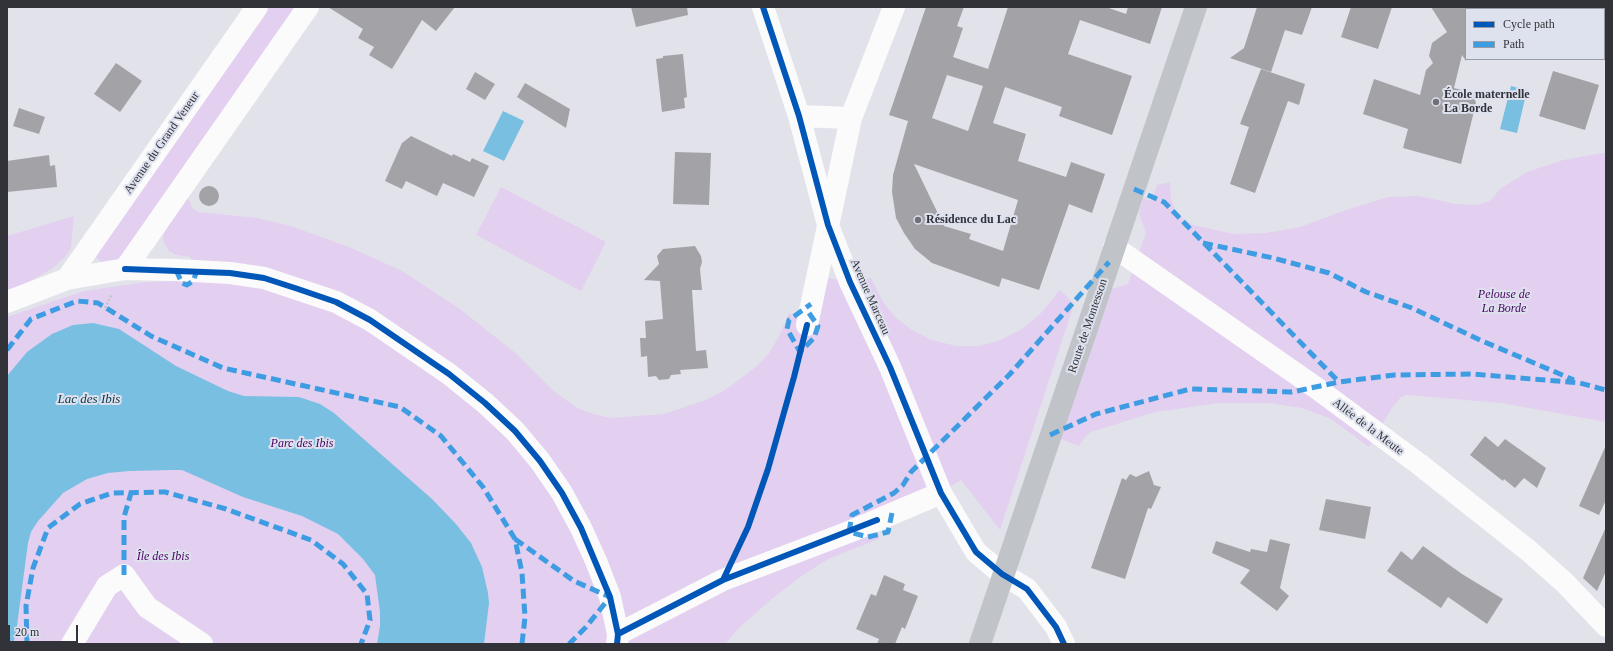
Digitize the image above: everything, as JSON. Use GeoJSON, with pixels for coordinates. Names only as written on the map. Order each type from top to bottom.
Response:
{"type":"FeatureCollection","features":[{"type":"Feature","properties":{"kind":"main road","name":"Route de Montesson"},"geometry":{"type":"LineString","coordinates":[[980,644],[1002,574],[1196,7]]}},
{"type":"Feature","properties":{"kind":"street","name":"Avenue du Grand Veneur"},"geometry":{"type":"LineString","coordinates":[[67,279],[257,7]]}},
{"type":"Feature","properties":{"kind":"street"},"geometry":{"type":"LineString","coordinates":[[125,269],[308,7]]}},
{"type":"Feature","properties":{"kind":"street","name":"Avenue Marceau"},"geometry":{"type":"LineString","coordinates":[[763,7],[799,116],[828,225],[850,282],[890,367],[941,493],[976,552],[1002,574],[1027,589],[1060,635],[1074,644]]}},
{"type":"Feature","properties":{"kind":"street"},"geometry":{"type":"LineString","coordinates":[[807,325],[851,118],[894,7]]}},
{"type":"Feature","properties":{"kind":"street"},"geometry":{"type":"LineString","coordinates":[[799,116],[851,118]]}},
{"type":"Feature","properties":{"kind":"street","name":"Allée de la Meute"},"geometry":{"type":"LineString","coordinates":[[1114,247],[1315,387],[1419,464],[1534,555],[1565,583],[1606,626]]}},
{"type":"Feature","properties":{"kind":"street"},"geometry":{"type":"LineString","coordinates":[[7,302],[67,279],[125,269],[230,273],[264,278],[298,289],[336,302],[370,320],[449,374],[485,403],[515,431],[540,461],[562,493],[581,528],[596,561],[610,598],[617,639],[724,580],[849,532],[941,493]]}},
{"type":"Feature","properties":{"kind":"street"},"geometry":{"type":"LineString","coordinates":[[72,644],[107,586],[124,575],[147,607],[202,644]]}},
{"type":"Feature","properties":{"kind":"green space"},"geometry":{"type":"Polygon","coordinates":[[[267,7],[298,7],[122,255],[115,262],[106,264],[101,262],[95,256],[267,7]]]}},
{"type":"Feature","properties":{"kind":"green space","name":"Pelouse de La Borde"},"geometry":{"type":"Polygon","coordinates":[[[1606,153],[1606,422],[1501,403],[1406,395],[1400,398],[1392,408],[1369,447],[1331,419],[1302,408],[1268,403],[1220,403],[1155,412],[1091,432],[1084,438],[1079,446],[1061,439],[1107,300],[1112,289],[1128,284],[1146,233],[1139,213],[1143,198],[1151,201],[1157,185],[1170,182],[1171,199],[1175,210],[1183,219],[1193,225],[1234,234],[1266,233],[1300,227],[1349,209],[1388,197],[1419,196],[1456,204],[1477,205],[1490,201],[1500,189],[1527,172],[1563,160],[1606,153]]]}},
{"type":"Feature","properties":{"kind":"green space"},"geometry":{"type":"Polygon","coordinates":[[[501,187],[606,242],[581,291],[476,235],[501,187]]]}},
{"type":"Feature","properties":{"kind":"green space","name":"Parc des Ibis"},"geometry":{"type":"Polygon","coordinates":[[[185,197],[189,200],[192,208],[198,212],[257,218],[291,226],[349,247],[402,271],[460,309],[518,355],[555,392],[577,408],[593,414],[611,418],[664,414],[708,399],[728,388],[757,366],[770,352],[789,313],[806,325],[818,276],[850,282],[871,278],[883,302],[895,317],[912,330],[932,340],[956,346],[978,346],[998,341],[1022,329],[1041,313],[1060,290],[1074,304],[1000,530],[961,480],[941,493],[877,520],[879,539],[830,558],[803,575],[773,598],[739,628],[725,644],[7,644],[7,317],[84,291],[146,282],[187,281],[191,257],[176,255],[169,251],[163,241],[164,233],[185,197]]]}},
{"type":"Feature","properties":{"kind":"green space"},"geometry":{"type":"Polygon","coordinates":[[[74,216],[71,248],[65,257],[53,268],[7,294],[7,236],[74,216]]]}},
{"type":"Feature","properties":{"kind":"water"},"geometry":{"type":"Polygon","coordinates":[[[1511,86],[1527,90],[1517,133],[1500,129],[1511,86]]]}},
{"type":"Feature","properties":{"kind":"water"},"geometry":{"type":"Polygon","coordinates":[[[503,111],[524,121],[504,161],[483,151],[503,111]]]}},
{"type":"Feature","properties":{"kind":"water","name":"Lac des Ibis"},"geometry":{"type":"Polygon","coordinates":[[[93,323],[119,329],[176,366],[228,391],[244,396],[299,397],[320,404],[334,413],[432,499],[456,524],[471,543],[482,567],[488,593],[489,603],[484,644],[377,644],[380,626],[380,612],[375,575],[363,559],[338,534],[302,516],[243,497],[182,470],[173,470],[108,473],[87,479],[63,493],[38,521],[31,532],[28,543],[16,633],[13,644],[7,644],[7,376],[27,352],[52,334],[73,325],[93,323]]]}},
{"type":"Feature","properties":{"kind":"building"},"geometry":{"type":"Polygon","coordinates":[[[328,7],[455,7],[436,31],[422,20],[392,69],[369,55],[374,47],[358,38],[363,29],[328,7]]]}},
{"type":"Feature","properties":{"kind":"building"},"geometry":{"type":"Polygon","coordinates":[[[631,7],[687,7],[688,15],[636,27],[631,7]]]}},
{"type":"Feature","properties":{"kind":"building"},"geometry":{"type":"Polygon","coordinates":[[[926,7],[964,7],[957,26],[963,28],[953,57],[988,69],[1008,7],[1106,7],[1126,14],[1128,7],[1162,7],[1150,44],[1080,20],[1068,54],[1132,76],[1112,135],[1059,116],[1062,107],[1005,87],[993,123],[1026,134],[1018,161],[1066,177],[1071,162],[1105,174],[1092,213],[1069,204],[1039,290],[1002,278],[999,287],[932,263],[915,249],[896,218],[892,192],[893,175],[908,121],[889,115],[926,7]],[[947,75],[932,118],[968,131],[983,86],[947,75]],[[914,164],[944,226],[971,234],[969,239],[1003,251],[1018,200],[914,164]]]}},
{"type":"Feature","properties":{"kind":"building"},"geometry":{"type":"Polygon","coordinates":[[[1257,7],[1312,7],[1302,35],[1285,30],[1271,72],[1230,58],[1244,48],[1257,7]]]}},
{"type":"Feature","properties":{"kind":"building"},"geometry":{"type":"Polygon","coordinates":[[[1351,7],[1392,7],[1378,49],[1341,37],[1351,7]]]}},
{"type":"Feature","properties":{"kind":"building"},"geometry":{"type":"Polygon","coordinates":[[[1431,7],[1466,7],[1465,60],[1462,55],[1454,88],[1473,93],[1476,103],[1461,164],[1403,148],[1408,129],[1363,114],[1374,79],[1420,95],[1426,70],[1433,63],[1429,56],[1432,43],[1447,32],[1431,7]]]}},
{"type":"Feature","properties":{"kind":"building"},"geometry":{"type":"Polygon","coordinates":[[[683,54],[687,97],[684,98],[685,108],[662,112],[656,59],[663,58],[663,56],[683,54]]]}},
{"type":"Feature","properties":{"kind":"building"},"geometry":{"type":"Polygon","coordinates":[[[116,63],[142,81],[120,112],[94,94],[116,63]]]}},
{"type":"Feature","properties":{"kind":"building"},"geometry":{"type":"Polygon","coordinates":[[[1261,69],[1305,84],[1299,105],[1288,101],[1255,193],[1230,184],[1249,127],[1240,124],[1261,69]]]}},
{"type":"Feature","properties":{"kind":"building"},"geometry":{"type":"Polygon","coordinates":[[[1553,71],[1599,85],[1585,130],[1539,116],[1553,71]]]}},
{"type":"Feature","properties":{"kind":"building"},"geometry":{"type":"Polygon","coordinates":[[[475,72],[495,84],[485,100],[466,89],[475,72]]]}},
{"type":"Feature","properties":{"kind":"building"},"geometry":{"type":"Polygon","coordinates":[[[525,83],[570,109],[566,128],[517,97],[525,83]]]}},
{"type":"Feature","properties":{"kind":"building"},"geometry":{"type":"Polygon","coordinates":[[[19,108],[45,117],[39,134],[13,126],[19,108]]]}},
{"type":"Feature","properties":{"kind":"building"},"geometry":{"type":"Polygon","coordinates":[[[411,136],[452,156],[453,154],[470,162],[472,158],[489,166],[474,197],[443,183],[437,196],[406,181],[402,189],[385,181],[402,143],[411,136]]]}},
{"type":"Feature","properties":{"kind":"building"},"geometry":{"type":"Polygon","coordinates":[[[675,152],[711,153],[709,205],[673,204],[675,152]]]}},
{"type":"Feature","properties":{"kind":"building"},"geometry":{"type":"Polygon","coordinates":[[[49,155],[50,166],[55,165],[57,187],[7,192],[7,161],[49,155]]]}},
{"type":"Feature","properties":{"kind":"building"},"geometry":{"type":"Polygon","coordinates":[[[209,186],[216,189],[219,196],[216,203],[209,206],[202,203],[199,196],[202,189],[209,186]]]}},
{"type":"Feature","properties":{"kind":"building"},"geometry":{"type":"Polygon","coordinates":[[[695,246],[701,256],[702,262],[700,269],[702,290],[692,290],[696,351],[706,350],[708,368],[680,370],[681,374],[671,375],[669,379],[659,380],[656,376],[648,377],[647,356],[641,357],[640,338],[646,338],[645,321],[663,319],[660,281],[644,280],[659,264],[657,256],[663,249],[695,246]]]}},
{"type":"Feature","properties":{"kind":"building"},"geometry":{"type":"Polygon","coordinates":[[[1485,436],[1498,447],[1505,439],[1546,468],[1537,488],[1524,478],[1515,488],[1504,479],[1503,481],[1470,455],[1485,436]]]}},
{"type":"Feature","properties":{"kind":"building"},"geometry":{"type":"Polygon","coordinates":[[[1606,445],[1606,500],[1599,515],[1579,506],[1606,445]]]}},
{"type":"Feature","properties":{"kind":"building"},"geometry":{"type":"Polygon","coordinates":[[[1149,471],[1154,485],[1161,487],[1151,509],[1148,508],[1125,579],[1091,568],[1122,478],[1126,480],[1130,474],[1136,477],[1149,471]]]}},
{"type":"Feature","properties":{"kind":"building"},"geometry":{"type":"Polygon","coordinates":[[[1326,499],[1371,507],[1365,539],[1319,530],[1326,499]]]}},
{"type":"Feature","properties":{"kind":"building"},"geometry":{"type":"Polygon","coordinates":[[[1606,527],[1606,571],[1597,591],[1583,578],[1606,527]]]}},
{"type":"Feature","properties":{"kind":"building"},"geometry":{"type":"Polygon","coordinates":[[[1270,539],[1290,544],[1280,588],[1289,596],[1277,611],[1240,583],[1250,570],[1212,553],[1216,541],[1250,552],[1251,549],[1267,552],[1270,539]]]}},
{"type":"Feature","properties":{"kind":"building"},"geometry":{"type":"Polygon","coordinates":[[[1423,546],[1462,574],[1503,599],[1487,624],[1448,597],[1441,608],[1387,571],[1401,551],[1412,560],[1423,546]]]}},
{"type":"Feature","properties":{"kind":"building"},"geometry":{"type":"Polygon","coordinates":[[[884,575],[905,584],[903,590],[918,596],[905,629],[902,627],[895,644],[877,644],[879,639],[856,629],[871,594],[876,596],[884,575]]]}},
{"type":"Feature","properties":{"kind":"marked path"},"geometry":{"type":"LineString","coordinates":[[1134,189],[1164,202],[1339,382]]}},
{"type":"Feature","properties":{"kind":"marked path"},"geometry":{"type":"LineString","coordinates":[[1203,243],[1273,258],[1329,273],[1366,292],[1412,308],[1480,340],[1574,380]]}},
{"type":"Feature","properties":{"kind":"marked path"},"geometry":{"type":"LineString","coordinates":[[892,513],[888,532],[868,537],[849,532],[852,515],[894,493],[903,485],[911,472],[1010,374],[1109,262]]}},
{"type":"Feature","properties":{"kind":"marked path"},"geometry":{"type":"LineString","coordinates":[[176,270],[182,283],[187,285],[193,281],[197,271]]}},
{"type":"Feature","properties":{"kind":"marked path"},"geometry":{"type":"LineString","coordinates":[[7,350],[31,319],[77,301],[98,303],[151,336],[223,368],[400,407],[441,436],[483,487],[515,539],[522,573],[525,617],[522,644]]}},
{"type":"Feature","properties":{"kind":"marked path"},"geometry":{"type":"LineString","coordinates":[[809,313],[818,326],[814,338],[800,352],[787,329],[789,320],[811,304]]}},
{"type":"Feature","properties":{"kind":"marked path"},"geometry":{"type":"LineString","coordinates":[[1050,435],[1096,414],[1190,389],[1292,392],[1339,382],[1394,375],[1472,374],[1580,383],[1606,390]]}},
{"type":"Feature","properties":{"kind":"marked path"},"geometry":{"type":"LineString","coordinates":[[27,644],[26,606],[33,568],[48,528],[80,504],[112,493],[165,492],[226,509],[311,540],[343,564],[367,594],[370,620],[361,644]]}},
{"type":"Feature","properties":{"kind":"marked path"},"geometry":{"type":"LineString","coordinates":[[124,575],[124,517],[131,493]]}},
{"type":"Feature","properties":{"kind":"marked path"},"geometry":{"type":"LineString","coordinates":[[515,539],[574,581],[610,597],[586,627],[569,644]]}},
{"type":"Feature","properties":{"kind":"cycle path"},"geometry":{"type":"LineString","coordinates":[[763,7],[799,116],[828,225],[850,282],[890,367],[941,493],[976,552],[1002,574],[1027,589],[1056,627],[1064,644]]}},
{"type":"Feature","properties":{"kind":"cycle path"},"geometry":{"type":"LineString","coordinates":[[125,269],[230,273],[264,278],[298,289],[336,302],[370,320],[449,374],[485,403],[515,431],[540,461],[562,493],[581,528],[610,597],[618,634],[617,644]]}},
{"type":"Feature","properties":{"kind":"cycle path"},"geometry":{"type":"LineString","coordinates":[[723,580],[748,527],[768,469],[807,325]]}},
{"type":"Feature","properties":{"kind":"cycle path"},"geometry":{"type":"LineString","coordinates":[[618,634],[723,580],[877,520]]}},
{"type":"Feature","properties":{"kind":"place","name":"École maternelle La Borde"},"geometry":{"type":"Point","coordinates":[1436,102]}},
{"type":"Feature","properties":{"kind":"place","name":"Résidence du Lac"},"geometry":{"type":"Point","coordinates":[918,220]}},
{"type":"Feature","properties":{"kind":"park label","name":"Île des Ibis"},"geometry":{"type":"Point","coordinates":[163,557]}}]}
